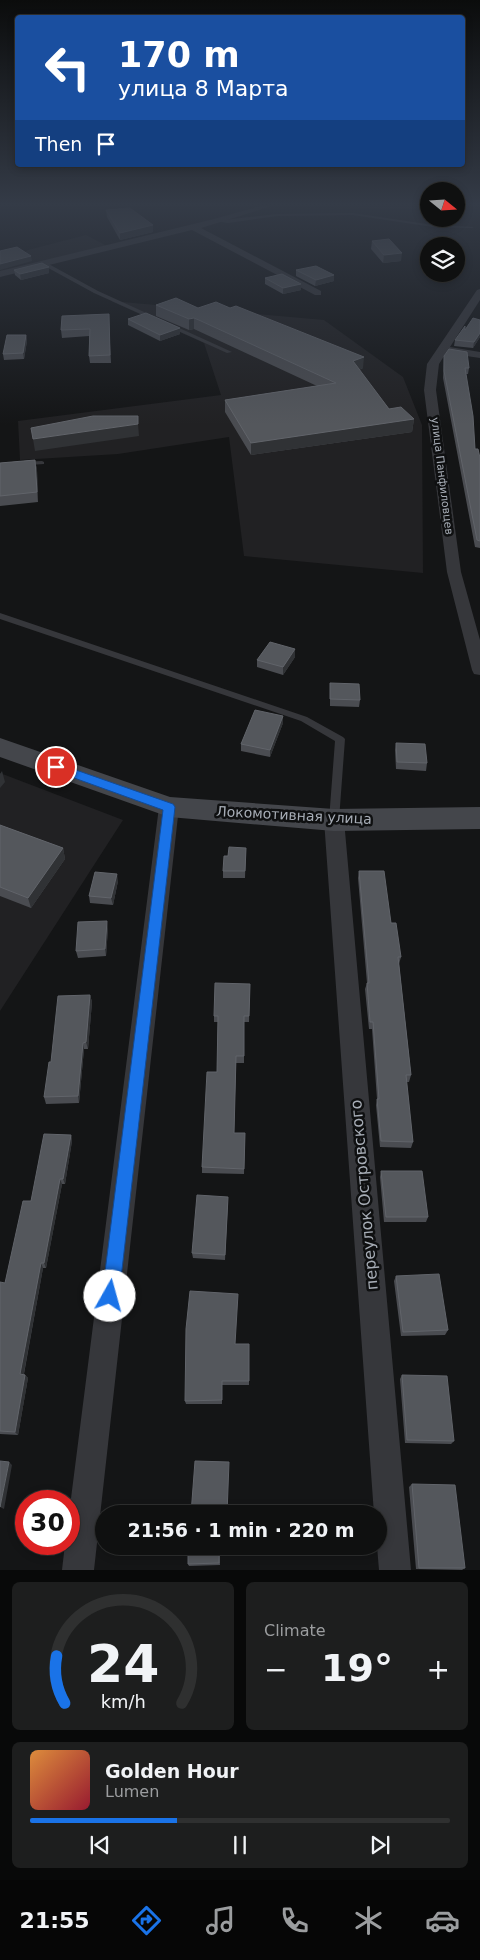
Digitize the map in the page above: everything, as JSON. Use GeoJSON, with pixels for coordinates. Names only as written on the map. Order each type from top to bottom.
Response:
{"type":"FeatureCollection","features":[{"type":"Feature","properties":{"kind":"main road","name":"Локомотивная улица"},"geometry":{"type":"LineString","coordinates":[[0,747],[169,807],[334,820],[480,818]]}},
{"type":"Feature","properties":{"kind":"street"},"geometry":{"type":"LineString","coordinates":[[292,279],[318,293]]}},
{"type":"Feature","properties":{"kind":"street","name":"улица Панфиловцев"},"geometry":{"type":"LineString","coordinates":[[480,292],[433,364],[430,390],[454,572],[480,670]]}},
{"type":"Feature","properties":{"kind":"street"},"geometry":{"type":"LineString","coordinates":[[443,349],[480,355]]}},
{"type":"Feature","properties":{"kind":"street"},"geometry":{"type":"LineString","coordinates":[[78,1570],[169,807]]}},
{"type":"Feature","properties":{"kind":"street","name":"переулок Островского"},"geometry":{"type":"LineString","coordinates":[[334,820],[395,1570]]}},
{"type":"Feature","properties":{"kind":"lane"},"geometry":{"type":"LineString","coordinates":[[73,279],[96,292],[229,352]]}},
{"type":"Feature","properties":{"kind":"lane"},"geometry":{"type":"LineString","coordinates":[[0,465],[42,463]]}},
{"type":"Feature","properties":{"kind":"lane"},"geometry":{"type":"LineString","coordinates":[[0,616],[304,719],[340,739],[334,820]]}},
{"type":"Feature","properties":{"kind":"shaded area"},"geometry":{"type":"Polygon","coordinates":[[[111,301],[324,320],[403,377],[422,425],[423,573],[244,556],[229,437],[118,454],[20,460],[18,421],[221,395],[204,343],[111,301]]]}},
{"type":"Feature","properties":{"kind":"shaded area"},"geometry":{"type":"Polygon","coordinates":[[[0,773],[123,820],[0,1011],[0,773]]]}},
{"type":"Feature","properties":{"kind":"building"},"geometry":{"type":"Polygon","coordinates":[[[267,279],[292,279],[301,284],[283,288],[267,279]]]}},
{"type":"Feature","properties":{"kind":"building"},"geometry":{"type":"Polygon","coordinates":[[[176,298],[198,308],[216,302],[230,308],[236,306],[364,357],[353,361],[389,409],[401,407],[414,419],[251,443],[225,400],[336,383],[201,321],[194,318],[189,319],[156,305],[176,298]]]}},
{"type":"Feature","properties":{"kind":"building"},"geometry":{"type":"Polygon","coordinates":[[[146,313],[180,328],[160,335],[128,319],[146,313]]]}},
{"type":"Feature","properties":{"kind":"building"},"geometry":{"type":"Polygon","coordinates":[[[109,314],[110,355],[89,356],[90,329],[61,330],[62,316],[109,314]]]}},
{"type":"Feature","properties":{"kind":"building"},"geometry":{"type":"Polygon","coordinates":[[[473,318],[480,320],[480,333],[474,342],[455,340],[465,326],[465,330],[473,318]]]}},
{"type":"Feature","properties":{"kind":"building"},"geometry":{"type":"Polygon","coordinates":[[[7,335],[26,335],[23,353],[3,354],[7,335]]]}},
{"type":"Feature","properties":{"kind":"building"},"geometry":{"type":"Polygon","coordinates":[[[449,349],[467,352],[469,368],[465,368],[473,416],[475,449],[478,449],[480,458],[480,541],[477,540],[444,371],[444,356],[449,349]]]}},
{"type":"Feature","properties":{"kind":"building"},"geometry":{"type":"Polygon","coordinates":[[[93,416],[138,416],[138,424],[33,439],[31,428],[93,416]]]}},
{"type":"Feature","properties":{"kind":"building"},"geometry":{"type":"Polygon","coordinates":[[[35,460],[37,492],[0,496],[0,463],[35,460]]]}},
{"type":"Feature","properties":{"kind":"building"},"geometry":{"type":"Polygon","coordinates":[[[270,642],[295,649],[283,667],[257,660],[270,642]]]}},
{"type":"Feature","properties":{"kind":"building"},"geometry":{"type":"Polygon","coordinates":[[[330,683],[359,684],[360,700],[330,699],[330,683]]]}},
{"type":"Feature","properties":{"kind":"building"},"geometry":{"type":"Polygon","coordinates":[[[255,710],[283,716],[270,750],[241,744],[255,710]]]}},
{"type":"Feature","properties":{"kind":"building"},"geometry":{"type":"Polygon","coordinates":[[[396,743],[425,744],[427,763],[397,762],[396,743]]]}},
{"type":"Feature","properties":{"kind":"building"},"geometry":{"type":"Polygon","coordinates":[[[0,825],[63,848],[28,898],[0,887],[0,825]]]}},
{"type":"Feature","properties":{"kind":"building"},"geometry":{"type":"Polygon","coordinates":[[[229,847],[246,848],[245,871],[223,871],[224,856],[228,856],[229,847]]]}},
{"type":"Feature","properties":{"kind":"building"},"geometry":{"type":"Polygon","coordinates":[[[359,871],[384,871],[391,923],[396,923],[401,957],[398,957],[411,1075],[406,1075],[413,1142],[381,1141],[373,1022],[370,1022],[367,983],[369,983],[359,871]]]}},
{"type":"Feature","properties":{"kind":"building"},"geometry":{"type":"Polygon","coordinates":[[[95,872],[117,874],[111,898],[89,896],[95,872]]]}},
{"type":"Feature","properties":{"kind":"building"},"geometry":{"type":"Polygon","coordinates":[[[107,921],[105,949],[76,951],[78,922],[107,921]]]}},
{"type":"Feature","properties":{"kind":"building"},"geometry":{"type":"Polygon","coordinates":[[[215,983],[250,984],[249,1016],[244,1016],[244,1056],[236,1056],[234,1133],[245,1133],[244,1169],[202,1167],[207,1072],[217,1072],[218,1016],[214,1016],[215,983]]]}},
{"type":"Feature","properties":{"kind":"building"},"geometry":{"type":"Polygon","coordinates":[[[90,995],[86,1042],[83,1043],[78,1096],[44,1097],[49,1062],[51,1062],[58,996],[90,995]]]}},
{"type":"Feature","properties":{"kind":"building"},"geometry":{"type":"Polygon","coordinates":[[[44,1134],[71,1135],[63,1179],[60,1179],[44,1263],[41,1263],[20,1374],[25,1375],[15,1432],[0,1431],[0,1282],[5,1283],[23,1201],[31,1201],[44,1134]]]}},
{"type":"Feature","properties":{"kind":"building"},"geometry":{"type":"Polygon","coordinates":[[[381,1171],[422,1171],[428,1217],[386,1217],[381,1171]]]}},
{"type":"Feature","properties":{"kind":"building"},"geometry":{"type":"Polygon","coordinates":[[[197,1195],[228,1197],[225,1255],[192,1253],[197,1195]]]}},
{"type":"Feature","properties":{"kind":"building"},"geometry":{"type":"Polygon","coordinates":[[[439,1274],[448,1330],[403,1332],[396,1276],[439,1274]]]}},
{"type":"Feature","properties":{"kind":"building"},"geometry":{"type":"Polygon","coordinates":[[[190,1291],[238,1294],[235,1344],[249,1344],[249,1381],[222,1381],[222,1400],[185,1401],[186,1329],[190,1291]]]}},
{"type":"Feature","properties":{"kind":"building"},"geometry":{"type":"Polygon","coordinates":[[[402,1375],[447,1376],[454,1441],[407,1440],[402,1375]]]}},
{"type":"Feature","properties":{"kind":"building"},"geometry":{"type":"Polygon","coordinates":[[[0,1461],[9,1462],[0,1507],[0,1461]]]}},
{"type":"Feature","properties":{"kind":"building"},"geometry":{"type":"Polygon","coordinates":[[[195,1461],[229,1462],[227,1505],[192,1505],[195,1461]]]}},
{"type":"Feature","properties":{"kind":"building"},"geometry":{"type":"Polygon","coordinates":[[[412,1484],[455,1485],[465,1568],[419,1568],[412,1484]]]}},
{"type":"Feature","properties":{"kind":"building"},"geometry":{"type":"Polygon","coordinates":[[[188,1555],[219,1555],[219,1563],[188,1564],[188,1555]]]}},
{"type":"Feature","properties":{"kind":"route"},"geometry":{"type":"LineString","coordinates":[[56,767],[169,807],[110,1296]]}}]}
